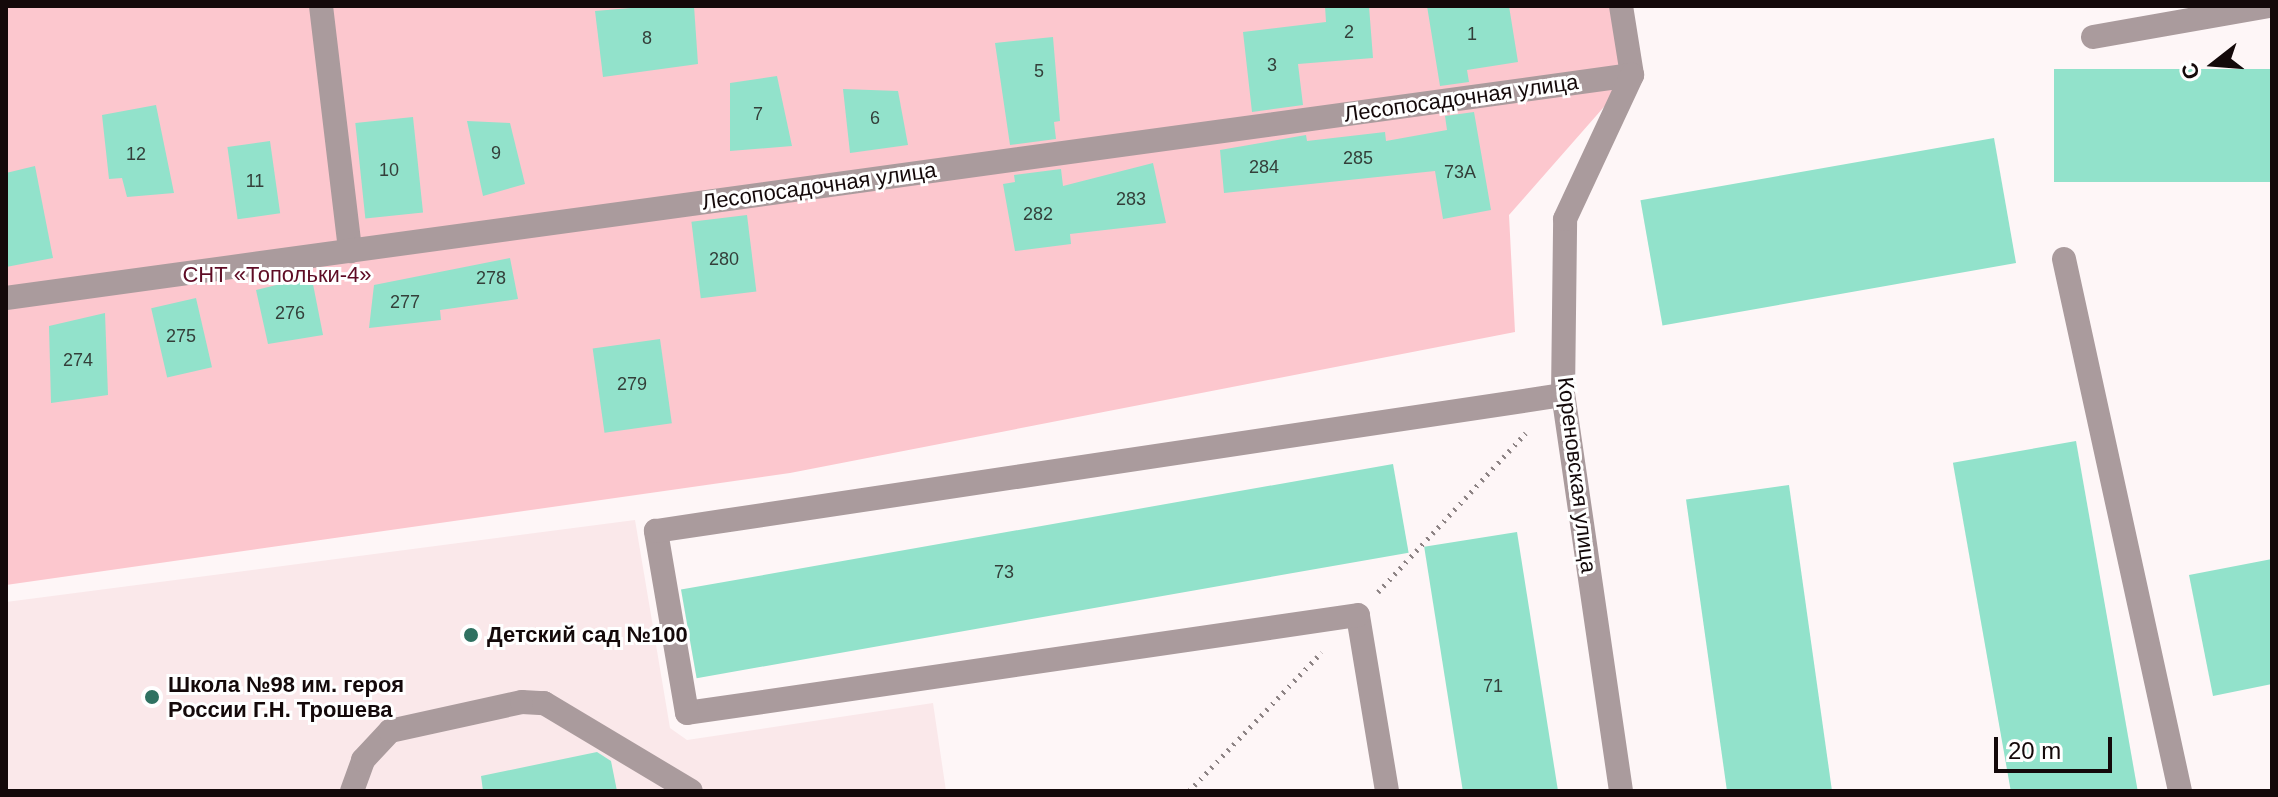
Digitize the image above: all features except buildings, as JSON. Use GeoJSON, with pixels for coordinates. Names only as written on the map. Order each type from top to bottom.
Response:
{"type":"FeatureCollection","features":[{"type":"Feature","properties":{"kind":"street"},"geometry":{"type":"LineString","coordinates":[[321,6],[350,251]]}},
{"type":"Feature","properties":{"kind":"street"},"geometry":{"type":"LineString","coordinates":[[1621,6],[1632,75]]}},
{"type":"Feature","properties":{"kind":"street"},"geometry":{"type":"LineString","coordinates":[[2093,37],[2269,6]]}},
{"type":"Feature","properties":{"kind":"street","name":"Лесопосадочная улица"},"geometry":{"type":"LineString","coordinates":[[6,298],[1632,75]]}},
{"type":"Feature","properties":{"kind":"street","name":"Кореновская улица"},"geometry":{"type":"LineString","coordinates":[[1621,791],[1563,395],[1565,219],[1632,75]]}},
{"type":"Feature","properties":{"kind":"street"},"geometry":{"type":"LineString","coordinates":[[2064,259],[2180,791]]}},
{"type":"Feature","properties":{"kind":"street"},"geometry":{"type":"LineString","coordinates":[[1387,791],[1358,615],[687,713],[656,531],[1563,395]]}},
{"type":"Feature","properties":{"kind":"street"},"geometry":{"type":"LineString","coordinates":[[352,791],[363,760],[390,731],[522,702],[544,703],[691,791]]}},
{"type":"Feature","properties":{"kind":"shaded area","name":"Детский сад №100"},"geometry":{"type":"Polygon","coordinates":[[[635,520],[670,728],[687,740],[933,703],[946,791],[6,791],[6,602],[635,520]]]}},
{"type":"Feature","properties":{"kind":"green space","name":"СНТ «Топольки-4»"},"geometry":{"type":"Polygon","coordinates":[[[6,6],[1624,6],[1632,75],[1509,215],[1515,332],[790,473],[6,585],[6,6]]]}},
{"type":"Feature","properties":{"kind":"place","name":"Детский сад №100"},"geometry":{"type":"Point","coordinates":[471,635]}},
{"type":"Feature","properties":{"kind":"place","name":"Школа №98 им. героя России Г.Н. Трошева"},"geometry":{"type":"Point","coordinates":[152,697]}}]}
